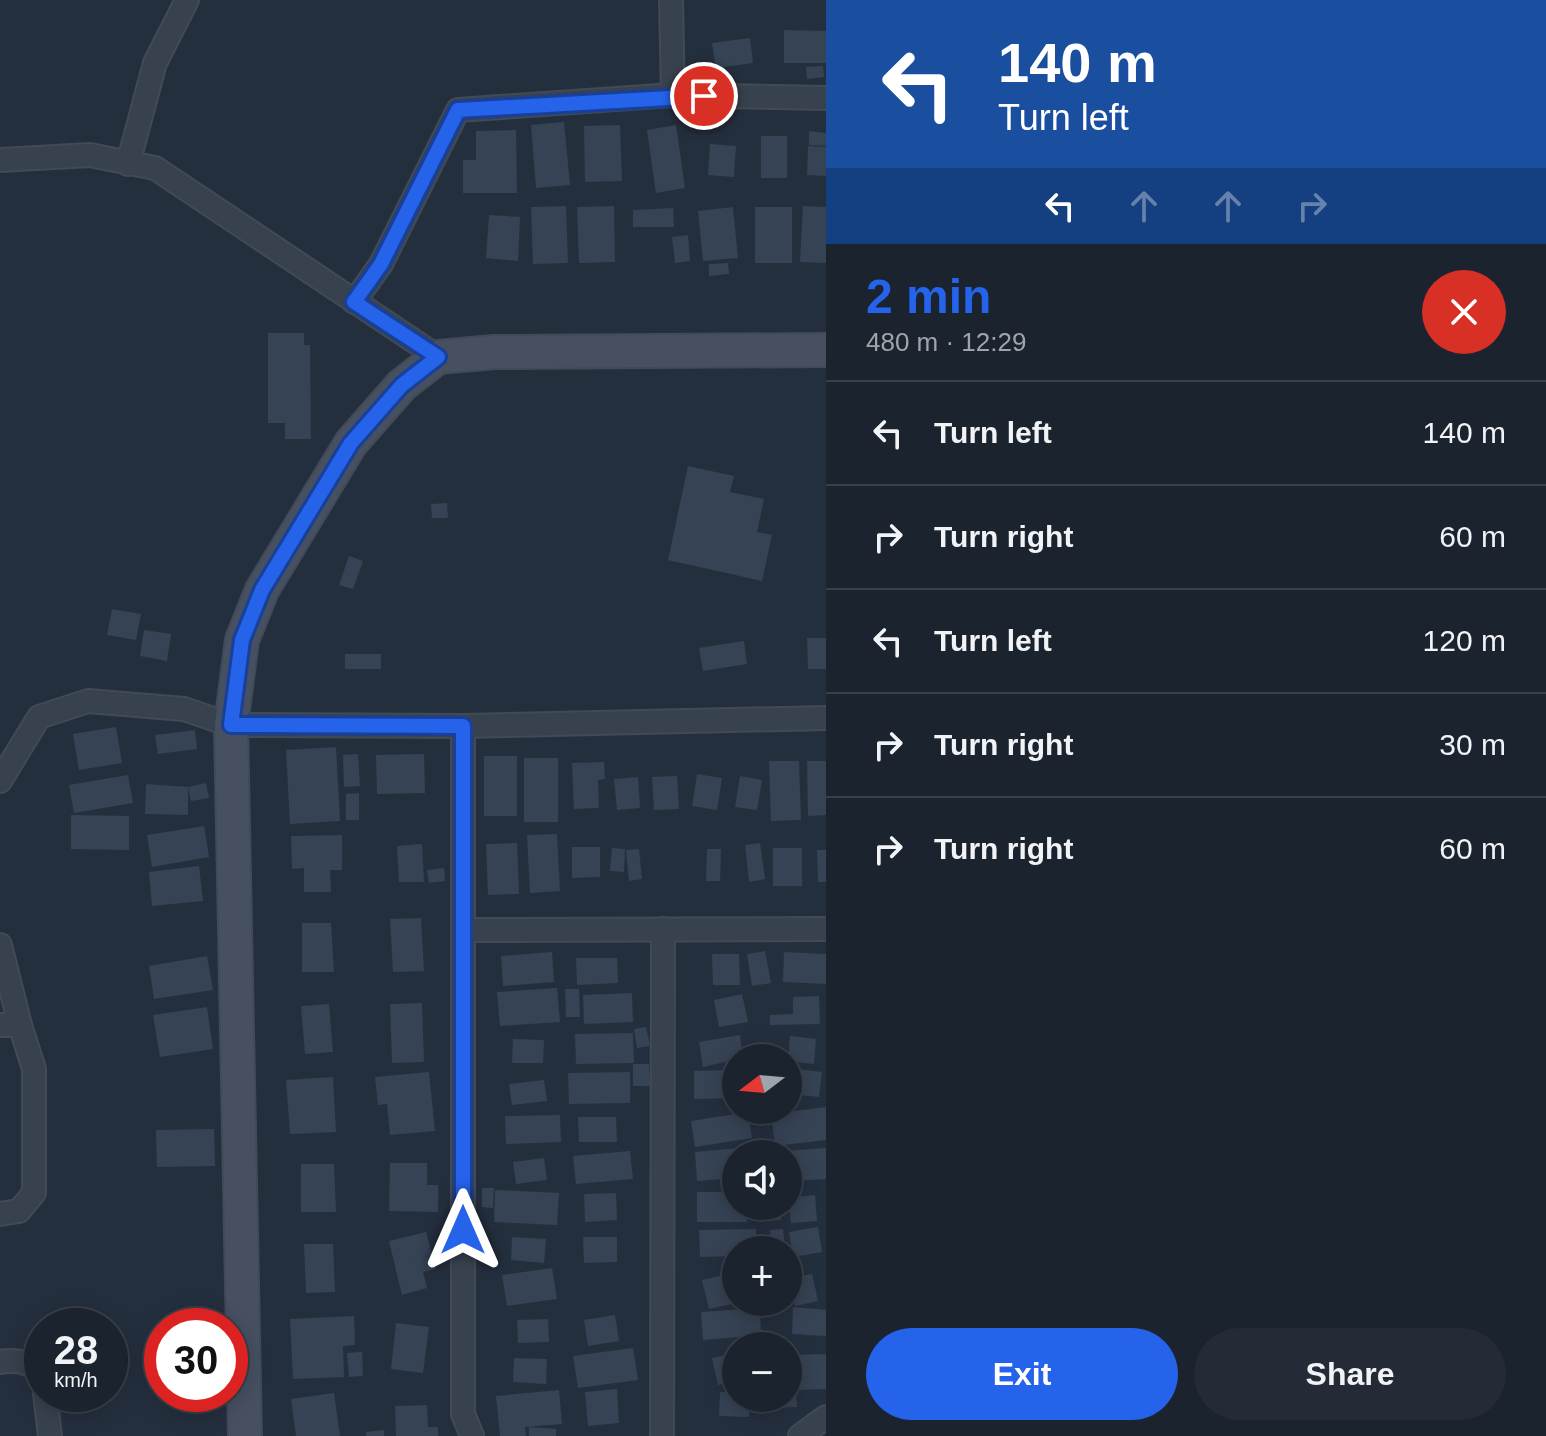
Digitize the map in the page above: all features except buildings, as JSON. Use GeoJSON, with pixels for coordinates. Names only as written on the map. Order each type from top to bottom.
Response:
{"type":"FeatureCollection","features":[{"type":"Feature","properties":{"kind":"street"},"geometry":{"type":"LineString","coordinates":[[128,164],[155,63],[187,0]]}},
{"type":"Feature","properties":{"kind":"street"},"geometry":{"type":"LineString","coordinates":[[671,0],[673,95]]}},
{"type":"Feature","properties":{"kind":"street"},"geometry":{"type":"LineString","coordinates":[[354,302],[381,264],[458,110],[673,95],[826,98]]}},
{"type":"Feature","properties":{"kind":"street"},"geometry":{"type":"LineString","coordinates":[[0,160],[90,155],[155,168],[438,357]]}},
{"type":"Feature","properties":{"kind":"street"},"geometry":{"type":"LineString","coordinates":[[245,1436],[231,725],[242,640],[262,590],[351,443],[402,385],[438,357],[494,352],[826,350]]}},
{"type":"Feature","properties":{"kind":"street"},"geometry":{"type":"LineString","coordinates":[[0,781],[39,717],[61,707],[88,701],[184,709],[231,725],[463,726],[826,718]]}},
{"type":"Feature","properties":{"kind":"street"},"geometry":{"type":"LineString","coordinates":[[463,726],[463,1414],[472,1436]]}},
{"type":"Feature","properties":{"kind":"street"},"geometry":{"type":"LineString","coordinates":[[662,1436],[663,929]]}},
{"type":"Feature","properties":{"kind":"street"},"geometry":{"type":"LineString","coordinates":[[465,930],[826,929]]}},
{"type":"Feature","properties":{"kind":"street"},"geometry":{"type":"LineString","coordinates":[[0,945],[10,1025],[34,1069],[34,1193],[19,1211],[0,1214]]}},
{"type":"Feature","properties":{"kind":"street"},"geometry":{"type":"LineString","coordinates":[[0,1362],[24,1362]]}},
{"type":"Feature","properties":{"kind":"street"},"geometry":{"type":"LineString","coordinates":[[47,1412],[50,1436]]}},
{"type":"Feature","properties":{"kind":"street"},"geometry":{"type":"LineString","coordinates":[[800,1436],[826,1417]]}},
{"type":"Feature","properties":{"kind":"route"},"geometry":{"type":"LineString","coordinates":[[463,1230],[463,726],[231,725],[242,640],[262,590],[351,443],[402,385],[438,357],[354,302],[381,264],[458,110],[673,95],[704,96]]}}]}
